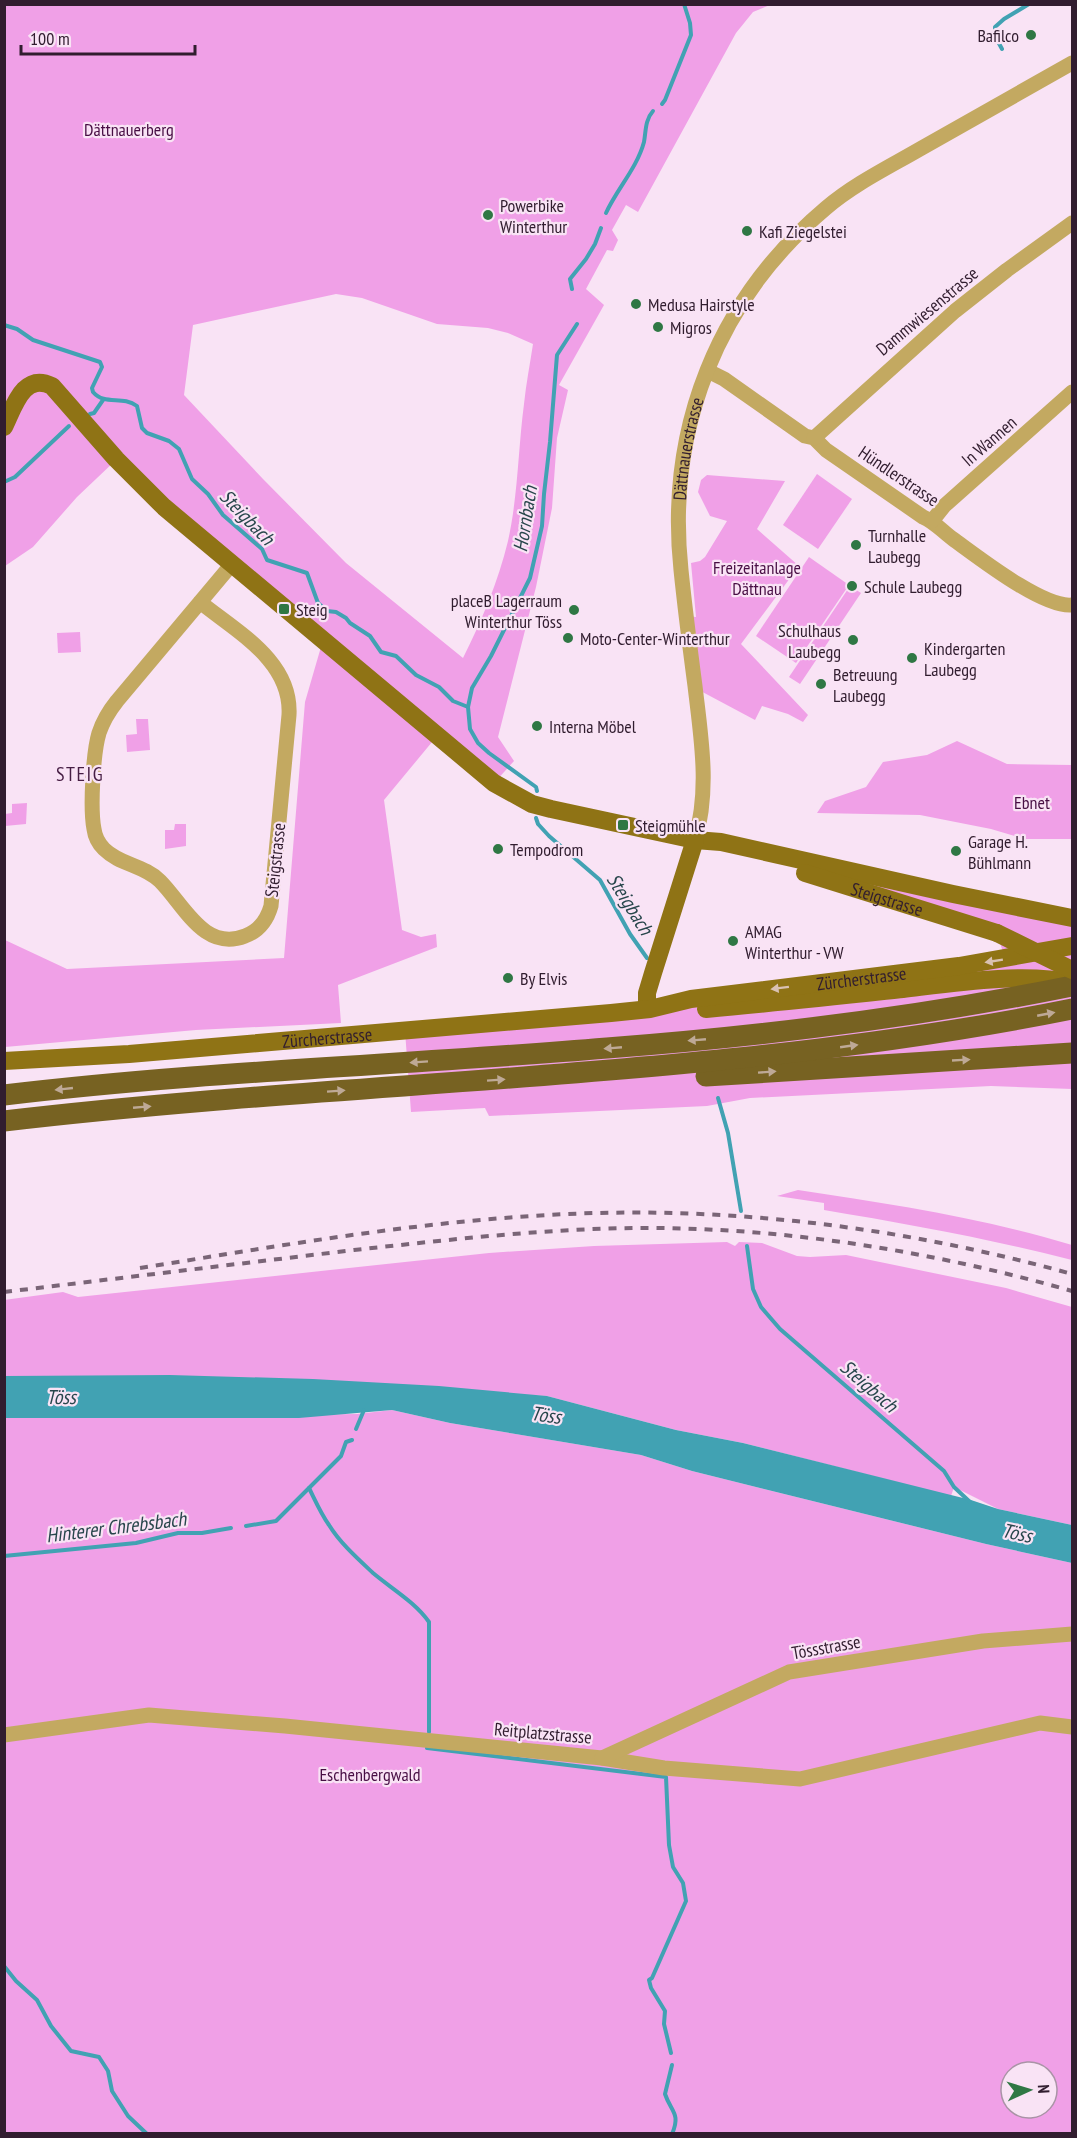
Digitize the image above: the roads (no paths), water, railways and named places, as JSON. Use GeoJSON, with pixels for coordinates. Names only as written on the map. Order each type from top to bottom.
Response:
{"type":"FeatureCollection","features":[{"type":"Feature","properties":{"kind":"highway"},"geometry":{"type":"LineString","coordinates":[[4,1095],[175,1078],[723,1038],[902,1016],[1072,984]]}},
{"type":"Feature","properties":{"kind":"highway"},"geometry":{"type":"LineString","coordinates":[[4,1121],[208,1101],[690,1064],[834,1048],[957,1030],[1072,1009]]}},
{"type":"Feature","properties":{"kind":"highway"},"geometry":{"type":"LineString","coordinates":[[540,1077],[649,1080],[1072,1053]]}},
{"type":"Feature","properties":{"kind":"main road","name":"Steigstrasse"},"geometry":{"type":"LineString","coordinates":[[4,427],[24,389],[40,382],[52,386],[139,484],[494,783],[532,804],[695,840],[721,842],[942,892],[1072,918]]}},
{"type":"Feature","properties":{"kind":"main road","name":"Steigstrasse"},"geometry":{"type":"LineString","coordinates":[[695,840],[718,852],[798,871],[997,933],[1072,970]]}},
{"type":"Feature","properties":{"kind":"main road","name":"Dättnauerstrasse"},"geometry":{"type":"LineString","coordinates":[[649,1009],[647,993],[695,840]]}},
{"type":"Feature","properties":{"kind":"main road","name":"Zürcherstrasse"},"geometry":{"type":"LineString","coordinates":[[649,1009],[691,999],[960,966],[1072,946]]}},
{"type":"Feature","properties":{"kind":"main road","name":"Zürcherstrasse"},"geometry":{"type":"LineString","coordinates":[[4,1061],[194,1049],[649,1009],[694,1010],[934,985],[1028,978],[1050,979],[1072,984]]}},
{"type":"Feature","properties":{"kind":"street","name":"Dättnauerstrasse"},"geometry":{"type":"LineString","coordinates":[[695,840],[702,804],[704,762],[681,567],[678,507],[687,430],[710,359],[728,325],[767,268],[800,231],[827,206],[865,181],[1072,63]]}},
{"type":"Feature","properties":{"kind":"street","name":"Dammwiesenstrasse"},"geometry":{"type":"LineString","coordinates":[[814,438],[955,311],[1006,270],[1072,223]]}},
{"type":"Feature","properties":{"kind":"street","name":"Hündlerstrasse"},"geometry":{"type":"LineString","coordinates":[[708,371],[719,376],[805,435],[814,438],[826,450],[932,521],[953,539],[1023,587],[1055,604],[1072,608]]}},
{"type":"Feature","properties":{"kind":"street","name":"In Wannen"},"geometry":{"type":"LineString","coordinates":[[932,521],[944,506],[1072,392]]}},
{"type":"Feature","properties":{"kind":"street","name":"Steigstrasse"},"geometry":{"type":"LineString","coordinates":[[200,602],[274,664],[283,680],[289,703],[271,906],[259,928],[250,934],[234,939],[218,938],[203,931],[161,882],[149,872],[110,855],[99,843],[94,830],[95,761],[102,726],[117,701],[200,602],[232,564]]}},
{"type":"Feature","properties":{"kind":"street","name":"Tössstrasse"},"geometry":{"type":"LineString","coordinates":[[602,1758],[789,1672],[983,1641],[1072,1635]]}},
{"type":"Feature","properties":{"kind":"street","name":"Reitplatzstrasse"},"geometry":{"type":"LineString","coordinates":[[4,1735],[149,1715],[285,1726],[602,1758],[664,1767],[800,1779],[1040,1723],[1072,1727]]}},
{"type":"Feature","properties":{"kind":"water","name":"Töss"},"geometry":{"type":"Polygon","coordinates":[[[170,1375],[313,1379],[439,1386],[547,1396],[676,1430],[743,1443],[971,1500],[998,1509],[1072,1525],[1072,1563],[692,1471],[641,1455],[450,1423],[392,1410],[299,1418],[5,1418],[5,1376],[170,1375]]]}},
{"type":"Feature","properties":{"kind":"waterway","name":"Hornbach"},"geometry":{"type":"LineString","coordinates":[[662,104],[691,35],[684,4]]}},
{"type":"Feature","properties":{"kind":"waterway"},"geometry":{"type":"LineString","coordinates":[[1002,49],[995,36],[995,27],[1029,4]]}},
{"type":"Feature","properties":{"kind":"waterway","name":"Hornbach"},"geometry":{"type":"LineString","coordinates":[[606,213],[637,161],[644,142],[647,122],[653,111]]}},
{"type":"Feature","properties":{"kind":"waterway","name":"Hornbach"},"geometry":{"type":"LineString","coordinates":[[572,289],[570,279],[586,259],[601,228]]}},
{"type":"Feature","properties":{"kind":"waterway","name":"Hornbach"},"geometry":{"type":"LineString","coordinates":[[537,791],[536,787],[478,743],[470,729],[468,707],[472,688],[491,656],[530,578],[542,526],[557,355],[577,324]]}},
{"type":"Feature","properties":{"kind":"waterway","name":"Steigbach"},"geometry":{"type":"LineString","coordinates":[[4,325],[17,329],[33,340],[100,362],[102,367],[92,388],[93,392],[103,399],[125,401],[137,406],[142,428],[147,433],[169,441],[179,449],[192,479],[208,494],[223,515],[262,549],[267,560],[307,573],[318,603],[327,611],[336,612],[346,618],[370,636],[381,652],[396,656],[416,675],[439,687],[453,701],[468,707]]}},
{"type":"Feature","properties":{"kind":"waterway"},"geometry":{"type":"LineString","coordinates":[[90,414],[94,413],[103,400]]}},
{"type":"Feature","properties":{"kind":"waterway"},"geometry":{"type":"LineString","coordinates":[[4,482],[15,477],[69,426]]}},
{"type":"Feature","properties":{"kind":"waterway","name":"Steigbach"},"geometry":{"type":"LineString","coordinates":[[536,818],[538,824],[549,836],[600,880],[630,934],[647,958]]}},
{"type":"Feature","properties":{"kind":"waterway","name":"Steigbach"},"geometry":{"type":"LineString","coordinates":[[718,1098],[728,1133],[741,1211]]}},
{"type":"Feature","properties":{"kind":"waterway","name":"Steigbach"},"geometry":{"type":"LineString","coordinates":[[747,1246],[753,1289],[761,1307],[780,1329],[944,1471],[954,1487],[970,1502]]}},
{"type":"Feature","properties":{"kind":"waterway","name":"Hinterer Chrebsbach"},"geometry":{"type":"LineString","coordinates":[[356,1429],[364,1410]]}},
{"type":"Feature","properties":{"kind":"waterway","name":"Hinterer Chrebsbach"},"geometry":{"type":"LineString","coordinates":[[246,1526],[276,1521],[341,1456],[346,1442],[352,1440]]}},
{"type":"Feature","properties":{"kind":"waterway"},"geometry":{"type":"LineString","coordinates":[[309,1488],[333,1532],[373,1573],[417,1608],[429,1622],[429,1732]]}},
{"type":"Feature","properties":{"kind":"waterway","name":"Hinterer Chrebsbach"},"geometry":{"type":"LineString","coordinates":[[4,1556],[136,1543],[178,1533],[202,1533],[231,1528]]}},
{"type":"Feature","properties":{"kind":"waterway"},"geometry":{"type":"LineString","coordinates":[[427,1748],[666,1777],[669,1845],[673,1867],[683,1883],[686,1901],[652,1978],[649,1980],[651,1988],[665,2011],[664,2024],[671,2053]]}},
{"type":"Feature","properties":{"kind":"waterway","name":"Hinterer Chrebsbach"},"geometry":{"type":"LineString","coordinates":[[4,1966],[16,1981],[37,2000],[51,2026],[71,2051],[99,2057],[108,2071],[112,2091],[128,2116],[147,2134]]}},
{"type":"Feature","properties":{"kind":"waterway"},"geometry":{"type":"LineString","coordinates":[[672,2065],[665,2094],[676,2121],[672,2134]]}},
{"type":"Feature","properties":{"kind":"railway"},"geometry":{"type":"LineString","coordinates":[[140,1268],[310,1241],[424,1226],[538,1216],[656,1213],[776,1219],[836,1226],[955,1246],[1072,1274]]}},
{"type":"Feature","properties":{"kind":"railway"},"geometry":{"type":"LineString","coordinates":[[4,1292],[469,1238],[623,1228],[766,1233],[869,1246],[971,1265],[1072,1291]]}},
{"type":"Feature","properties":{"kind":"place","name":"Bafilco"},"geometry":{"type":"Point","coordinates":[1031,35]}},
{"type":"Feature","properties":{"kind":"place","name":"Powerbike Winterthur"},"geometry":{"type":"Point","coordinates":[488,215]}},
{"type":"Feature","properties":{"kind":"place","name":"Kafi Ziegelstei"},"geometry":{"type":"Point","coordinates":[747,231]}},
{"type":"Feature","properties":{"kind":"place","name":"Medusa Hairstyle"},"geometry":{"type":"Point","coordinates":[636,304]}},
{"type":"Feature","properties":{"kind":"place","name":"Migros"},"geometry":{"type":"Point","coordinates":[658,327]}},
{"type":"Feature","properties":{"kind":"place","name":"Turnhalle Laubegg"},"geometry":{"type":"Point","coordinates":[856,545]}},
{"type":"Feature","properties":{"kind":"place","name":"Schule Laubegg"},"geometry":{"type":"Point","coordinates":[852,586]}},
{"type":"Feature","properties":{"kind":"place","name":"Steig"},"geometry":{"type":"Point","coordinates":[284,609]}},
{"type":"Feature","properties":{"kind":"place","name":"placeB Lagerraum Winterthur Töss"},"geometry":{"type":"Point","coordinates":[574,610]}},
{"type":"Feature","properties":{"kind":"place","name":"Moto-Center-Winterthur"},"geometry":{"type":"Point","coordinates":[568,638]}},
{"type":"Feature","properties":{"kind":"place","name":"Schulhaus Laubegg"},"geometry":{"type":"Point","coordinates":[853,640]}},
{"type":"Feature","properties":{"kind":"place","name":"Kindergarten Laubegg"},"geometry":{"type":"Point","coordinates":[912,658]}},
{"type":"Feature","properties":{"kind":"place","name":"Betreuung Laubegg"},"geometry":{"type":"Point","coordinates":[821,684]}},
{"type":"Feature","properties":{"kind":"place","name":"Interna Möbel"},"geometry":{"type":"Point","coordinates":[537,726]}},
{"type":"Feature","properties":{"kind":"place","name":"Steigmühle"},"geometry":{"type":"Point","coordinates":[623,825]}},
{"type":"Feature","properties":{"kind":"place","name":"Tempodrom"},"geometry":{"type":"Point","coordinates":[498,849]}},
{"type":"Feature","properties":{"kind":"place","name":"Garage H. Bühlmann"},"geometry":{"type":"Point","coordinates":[956,851]}},
{"type":"Feature","properties":{"kind":"place","name":"AMAG Winterthur - VW"},"geometry":{"type":"Point","coordinates":[733,941]}},
{"type":"Feature","properties":{"kind":"place","name":"By Elvis"},"geometry":{"type":"Point","coordinates":[508,978]}},
{"type":"Feature","properties":{"kind":"district","name":"STEIG"},"geometry":{"type":"Point","coordinates":[80,774]}},
{"type":"Feature","properties":{"kind":"park label","name":"Dättnauerberg"},"geometry":{"type":"Point","coordinates":[129,129]}},
{"type":"Feature","properties":{"kind":"park label","name":"Freizeitanlage Dättnau"},"geometry":{"type":"Point","coordinates":[757,577]}},
{"type":"Feature","properties":{"kind":"park label","name":"Ebnet"},"geometry":{"type":"Point","coordinates":[1032,802]}},
{"type":"Feature","properties":{"kind":"park label","name":"Eschenbergwald"},"geometry":{"type":"Point","coordinates":[370,1774]}}]}
